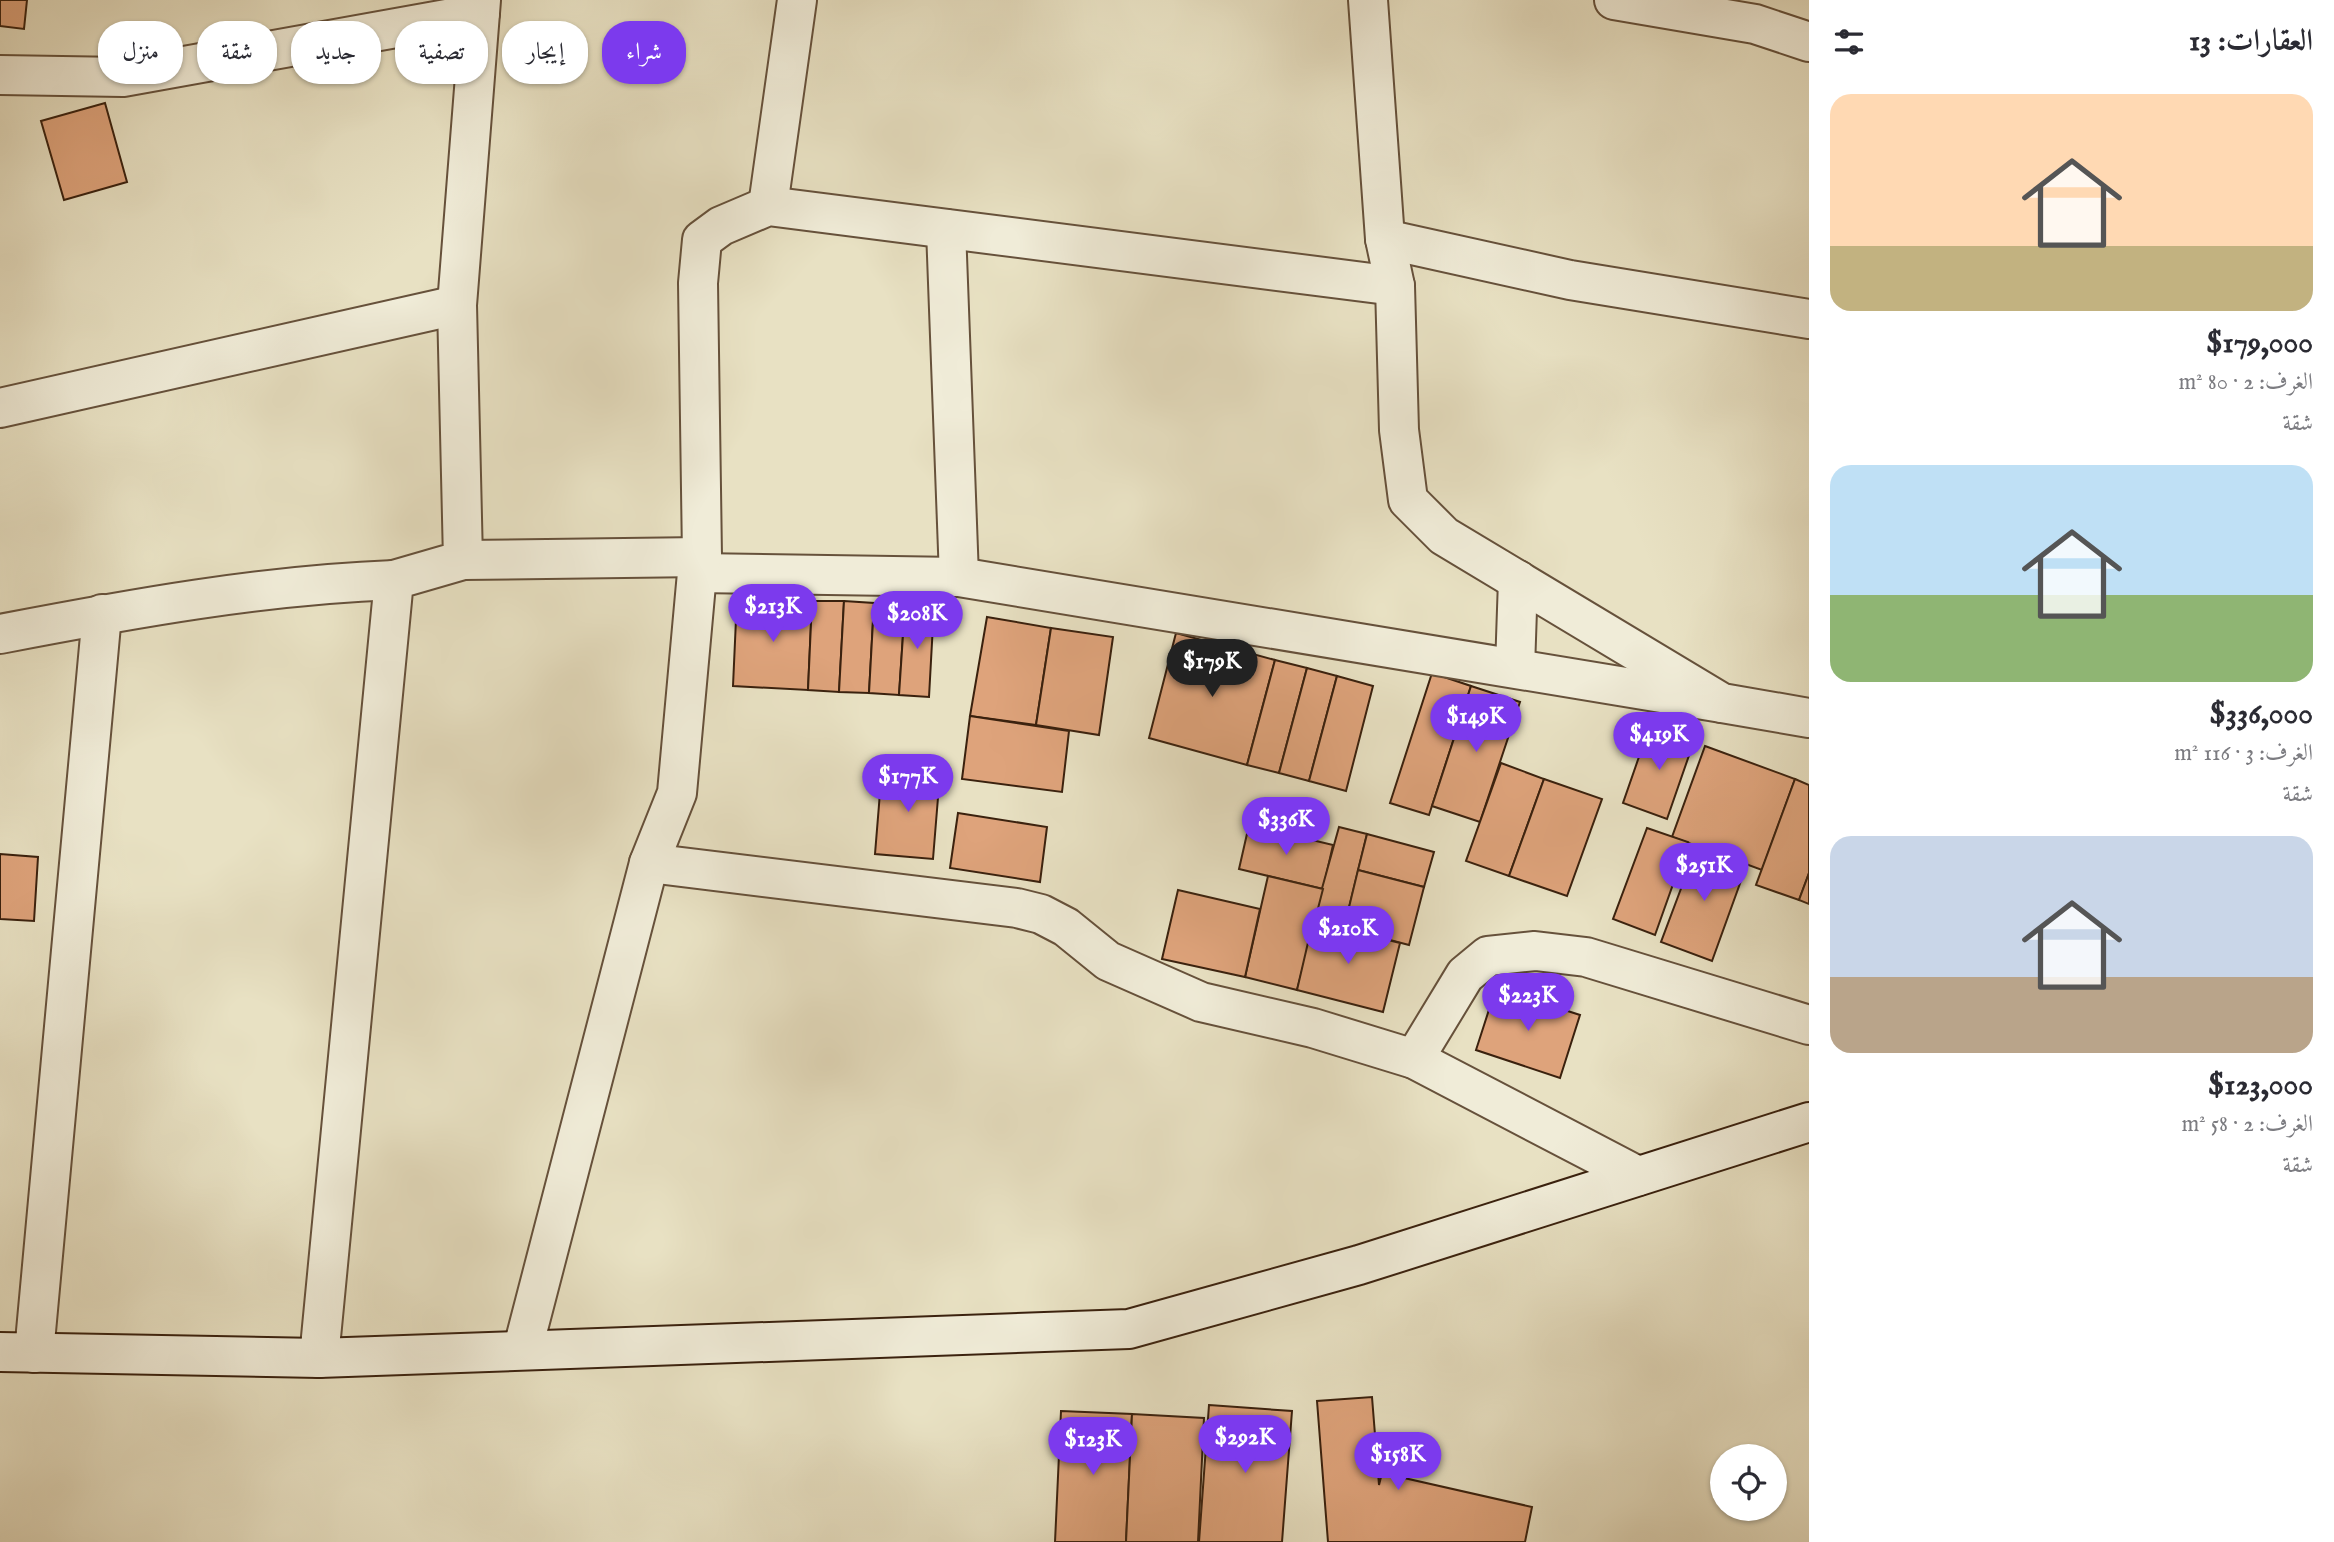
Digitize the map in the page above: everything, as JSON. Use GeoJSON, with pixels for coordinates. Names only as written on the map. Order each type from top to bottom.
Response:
{"type":"FeatureCollection","features":[{"type":"Feature","properties":{"kind":"street"},"geometry":{"type":"LineString","coordinates":[[768,206],[797,0]]}},
{"type":"Feature","properties":{"kind":"street"},"geometry":{"type":"LineString","coordinates":[[1368,0],[1385,239],[1395,286],[1399,430],[1408,500],[1444,536],[1721,703]]}},
{"type":"Feature","properties":{"kind":"street"},"geometry":{"type":"LineString","coordinates":[[1614,0],[1755,24],[1809,43]]}},
{"type":"Feature","properties":{"kind":"street"},"geometry":{"type":"LineString","coordinates":[[0,75],[123,77],[481,6],[457,305],[463,560]]}},
{"type":"Feature","properties":{"kind":"street"},"geometry":{"type":"LineString","coordinates":[[523,1348],[649,863],[677,793],[699,565],[698,284],[702,240],[721,226],[768,206],[1395,286]]}},
{"type":"Feature","properties":{"kind":"street"},"geometry":{"type":"LineString","coordinates":[[946,229],[959,577]]}},
{"type":"Feature","properties":{"kind":"street"},"geometry":{"type":"LineString","coordinates":[[1385,239],[1570,280],[1809,319]]}},
{"type":"Feature","properties":{"kind":"street"},"geometry":{"type":"LineString","coordinates":[[0,408],[457,305]]}},
{"type":"Feature","properties":{"kind":"street"},"geometry":{"type":"LineString","coordinates":[[0,634],[102,614],[335,582],[394,580],[463,560],[699,565],[959,577],[1809,718]]}},
{"type":"Feature","properties":{"kind":"street"},"geometry":{"type":"LineString","coordinates":[[318,1358],[394,580]]}},
{"type":"Feature","properties":{"kind":"street"},"geometry":{"type":"LineString","coordinates":[[1515,668],[1518,580]]}},
{"type":"Feature","properties":{"kind":"street"},"geometry":{"type":"LineString","coordinates":[[102,614],[17,1353],[318,1358],[523,1348],[544,1351],[1129,1329],[1359,1265],[1809,1122]]}},
{"type":"Feature","properties":{"kind":"street"},"geometry":{"type":"LineString","coordinates":[[649,863],[1029,911],[1066,927],[1108,961],[1201,1002],[1313,1028],[1414,1059],[1638,1176]]}},
{"type":"Feature","properties":{"kind":"street"},"geometry":{"type":"LineString","coordinates":[[1414,1059],[1465,975],[1488,956],[1535,951],[1586,957],[1809,1025]]}},
{"type":"Feature","properties":{"kind":"building"},"geometry":{"type":"Polygon","coordinates":[[[0,0],[27,0],[24,29],[0,26],[0,0]]]}},
{"type":"Feature","properties":{"kind":"building"},"geometry":{"type":"Polygon","coordinates":[[[105,103],[127,182],[64,200],[41,121],[105,103]]]}},
{"type":"Feature","properties":{"kind":"building"},"geometry":{"type":"Polygon","coordinates":[[[737,597],[812,601],[808,690],[733,686],[737,597]]]}},
{"type":"Feature","properties":{"kind":"building"},"geometry":{"type":"Polygon","coordinates":[[[812,601],[844,601],[839,692],[808,690],[812,601]]]}},
{"type":"Feature","properties":{"kind":"building"},"geometry":{"type":"Polygon","coordinates":[[[844,601],[874,603],[869,693],[839,692],[844,601]]]}},
{"type":"Feature","properties":{"kind":"building"},"geometry":{"type":"Polygon","coordinates":[[[874,603],[905,605],[899,695],[869,693],[874,603]]]}},
{"type":"Feature","properties":{"kind":"building"},"geometry":{"type":"Polygon","coordinates":[[[905,605],[934,606],[929,697],[899,695],[905,605]]]}},
{"type":"Feature","properties":{"kind":"building"},"geometry":{"type":"Polygon","coordinates":[[[987,617],[1051,628],[1036,725],[970,716],[987,617]]]}},
{"type":"Feature","properties":{"kind":"building"},"geometry":{"type":"Polygon","coordinates":[[[1051,628],[1113,637],[1099,735],[1036,725],[1051,628]]]}},
{"type":"Feature","properties":{"kind":"building"},"geometry":{"type":"Polygon","coordinates":[[[1176,633],[1275,660],[1247,765],[1149,738],[1176,633]]]}},
{"type":"Feature","properties":{"kind":"building"},"geometry":{"type":"Polygon","coordinates":[[[1275,660],[1307,668],[1279,773],[1247,765],[1275,660]]]}},
{"type":"Feature","properties":{"kind":"building"},"geometry":{"type":"Polygon","coordinates":[[[1307,668],[1337,676],[1309,781],[1279,773],[1307,668]]]}},
{"type":"Feature","properties":{"kind":"building"},"geometry":{"type":"Polygon","coordinates":[[[1432,673],[1471,686],[1429,815],[1390,803],[1432,673]]]}},
{"type":"Feature","properties":{"kind":"building"},"geometry":{"type":"Polygon","coordinates":[[[1337,676],[1373,686],[1346,791],[1309,781],[1337,676]]]}},
{"type":"Feature","properties":{"kind":"building"},"geometry":{"type":"Polygon","coordinates":[[[1471,686],[1520,702],[1480,822],[1432,806],[1471,686]]]}},
{"type":"Feature","properties":{"kind":"building"},"geometry":{"type":"Polygon","coordinates":[[[970,716],[1069,731],[1062,792],[962,779],[970,716]]]}},
{"type":"Feature","properties":{"kind":"building"},"geometry":{"type":"Polygon","coordinates":[[[1650,725],[1694,741],[1667,819],[1623,803],[1650,725]]]}},
{"type":"Feature","properties":{"kind":"building"},"geometry":{"type":"Polygon","coordinates":[[[1705,746],[1795,779],[1762,870],[1672,837],[1705,746]]]}},
{"type":"Feature","properties":{"kind":"building"},"geometry":{"type":"Polygon","coordinates":[[[1501,763],[1544,779],[1509,876],[1466,861],[1501,763]]]}},
{"type":"Feature","properties":{"kind":"building"},"geometry":{"type":"Polygon","coordinates":[[[882,768],[940,773],[933,859],[875,854],[882,768]]]}},
{"type":"Feature","properties":{"kind":"building"},"geometry":{"type":"Polygon","coordinates":[[[1544,779],[1602,799],[1567,896],[1509,876],[1544,779]]]}},
{"type":"Feature","properties":{"kind":"building"},"geometry":{"type":"Polygon","coordinates":[[[1795,779],[1809,785],[1809,873],[1799,900],[1756,885],[1795,779]]]}},
{"type":"Feature","properties":{"kind":"building"},"geometry":{"type":"Polygon","coordinates":[[[958,813],[1047,827],[1040,882],[950,868],[958,813]]]}},
{"type":"Feature","properties":{"kind":"building"},"geometry":{"type":"Polygon","coordinates":[[[1249,825],[1333,845],[1323,889],[1239,869],[1249,825]]]}},
{"type":"Feature","properties":{"kind":"building"},"geometry":{"type":"Polygon","coordinates":[[[1339,827],[1367,834],[1344,928],[1313,921],[1339,827]]]}},
{"type":"Feature","properties":{"kind":"building"},"geometry":{"type":"Polygon","coordinates":[[[1647,828],[1688,842],[1655,935],[1613,919],[1647,828]]]}},
{"type":"Feature","properties":{"kind":"building"},"geometry":{"type":"Polygon","coordinates":[[[1367,834],[1434,852],[1424,887],[1358,870],[1367,834]]]}},
{"type":"Feature","properties":{"kind":"building"},"geometry":{"type":"Polygon","coordinates":[[[1697,846],[1747,864],[1712,961],[1661,942],[1697,846]]]}},
{"type":"Feature","properties":{"kind":"building"},"geometry":{"type":"Polygon","coordinates":[[[0,854],[38,857],[34,921],[0,919],[0,854]]]}},
{"type":"Feature","properties":{"kind":"building"},"geometry":{"type":"Polygon","coordinates":[[[1358,870],[1424,887],[1409,945],[1344,928],[1358,870]]]}},
{"type":"Feature","properties":{"kind":"building"},"geometry":{"type":"Polygon","coordinates":[[[1809,873],[1809,904],[1799,900],[1809,873]]]}},
{"type":"Feature","properties":{"kind":"building"},"geometry":{"type":"Polygon","coordinates":[[[1268,876],[1323,889],[1297,990],[1245,977],[1268,876]]]}},
{"type":"Feature","properties":{"kind":"building"},"geometry":{"type":"Polygon","coordinates":[[[1178,890],[1260,909],[1245,977],[1162,959],[1178,890]]]}},
{"type":"Feature","properties":{"kind":"building"},"geometry":{"type":"Polygon","coordinates":[[[1313,921],[1400,943],[1383,1012],[1297,990],[1313,921]]]}},
{"type":"Feature","properties":{"kind":"building"},"geometry":{"type":"Polygon","coordinates":[[[1496,988],[1580,1015],[1560,1078],[1476,1050],[1496,988]]]}},
{"type":"Feature","properties":{"kind":"building"},"geometry":{"type":"Polygon","coordinates":[[[1372,1397],[1379,1485],[1382,1473],[1532,1507],[1525,1542],[1328,1542],[1317,1401],[1372,1397]]]}},
{"type":"Feature","properties":{"kind":"building"},"geometry":{"type":"Polygon","coordinates":[[[1209,1405],[1292,1411],[1282,1542],[1199,1542],[1209,1405]]]}},
{"type":"Feature","properties":{"kind":"building"},"geometry":{"type":"Polygon","coordinates":[[[1061,1411],[1132,1414],[1126,1542],[1055,1542],[1061,1411]]]}},
{"type":"Feature","properties":{"kind":"building"},"geometry":{"type":"Polygon","coordinates":[[[1132,1414],[1204,1418],[1198,1542],[1126,1542],[1132,1414]]]}}]}
